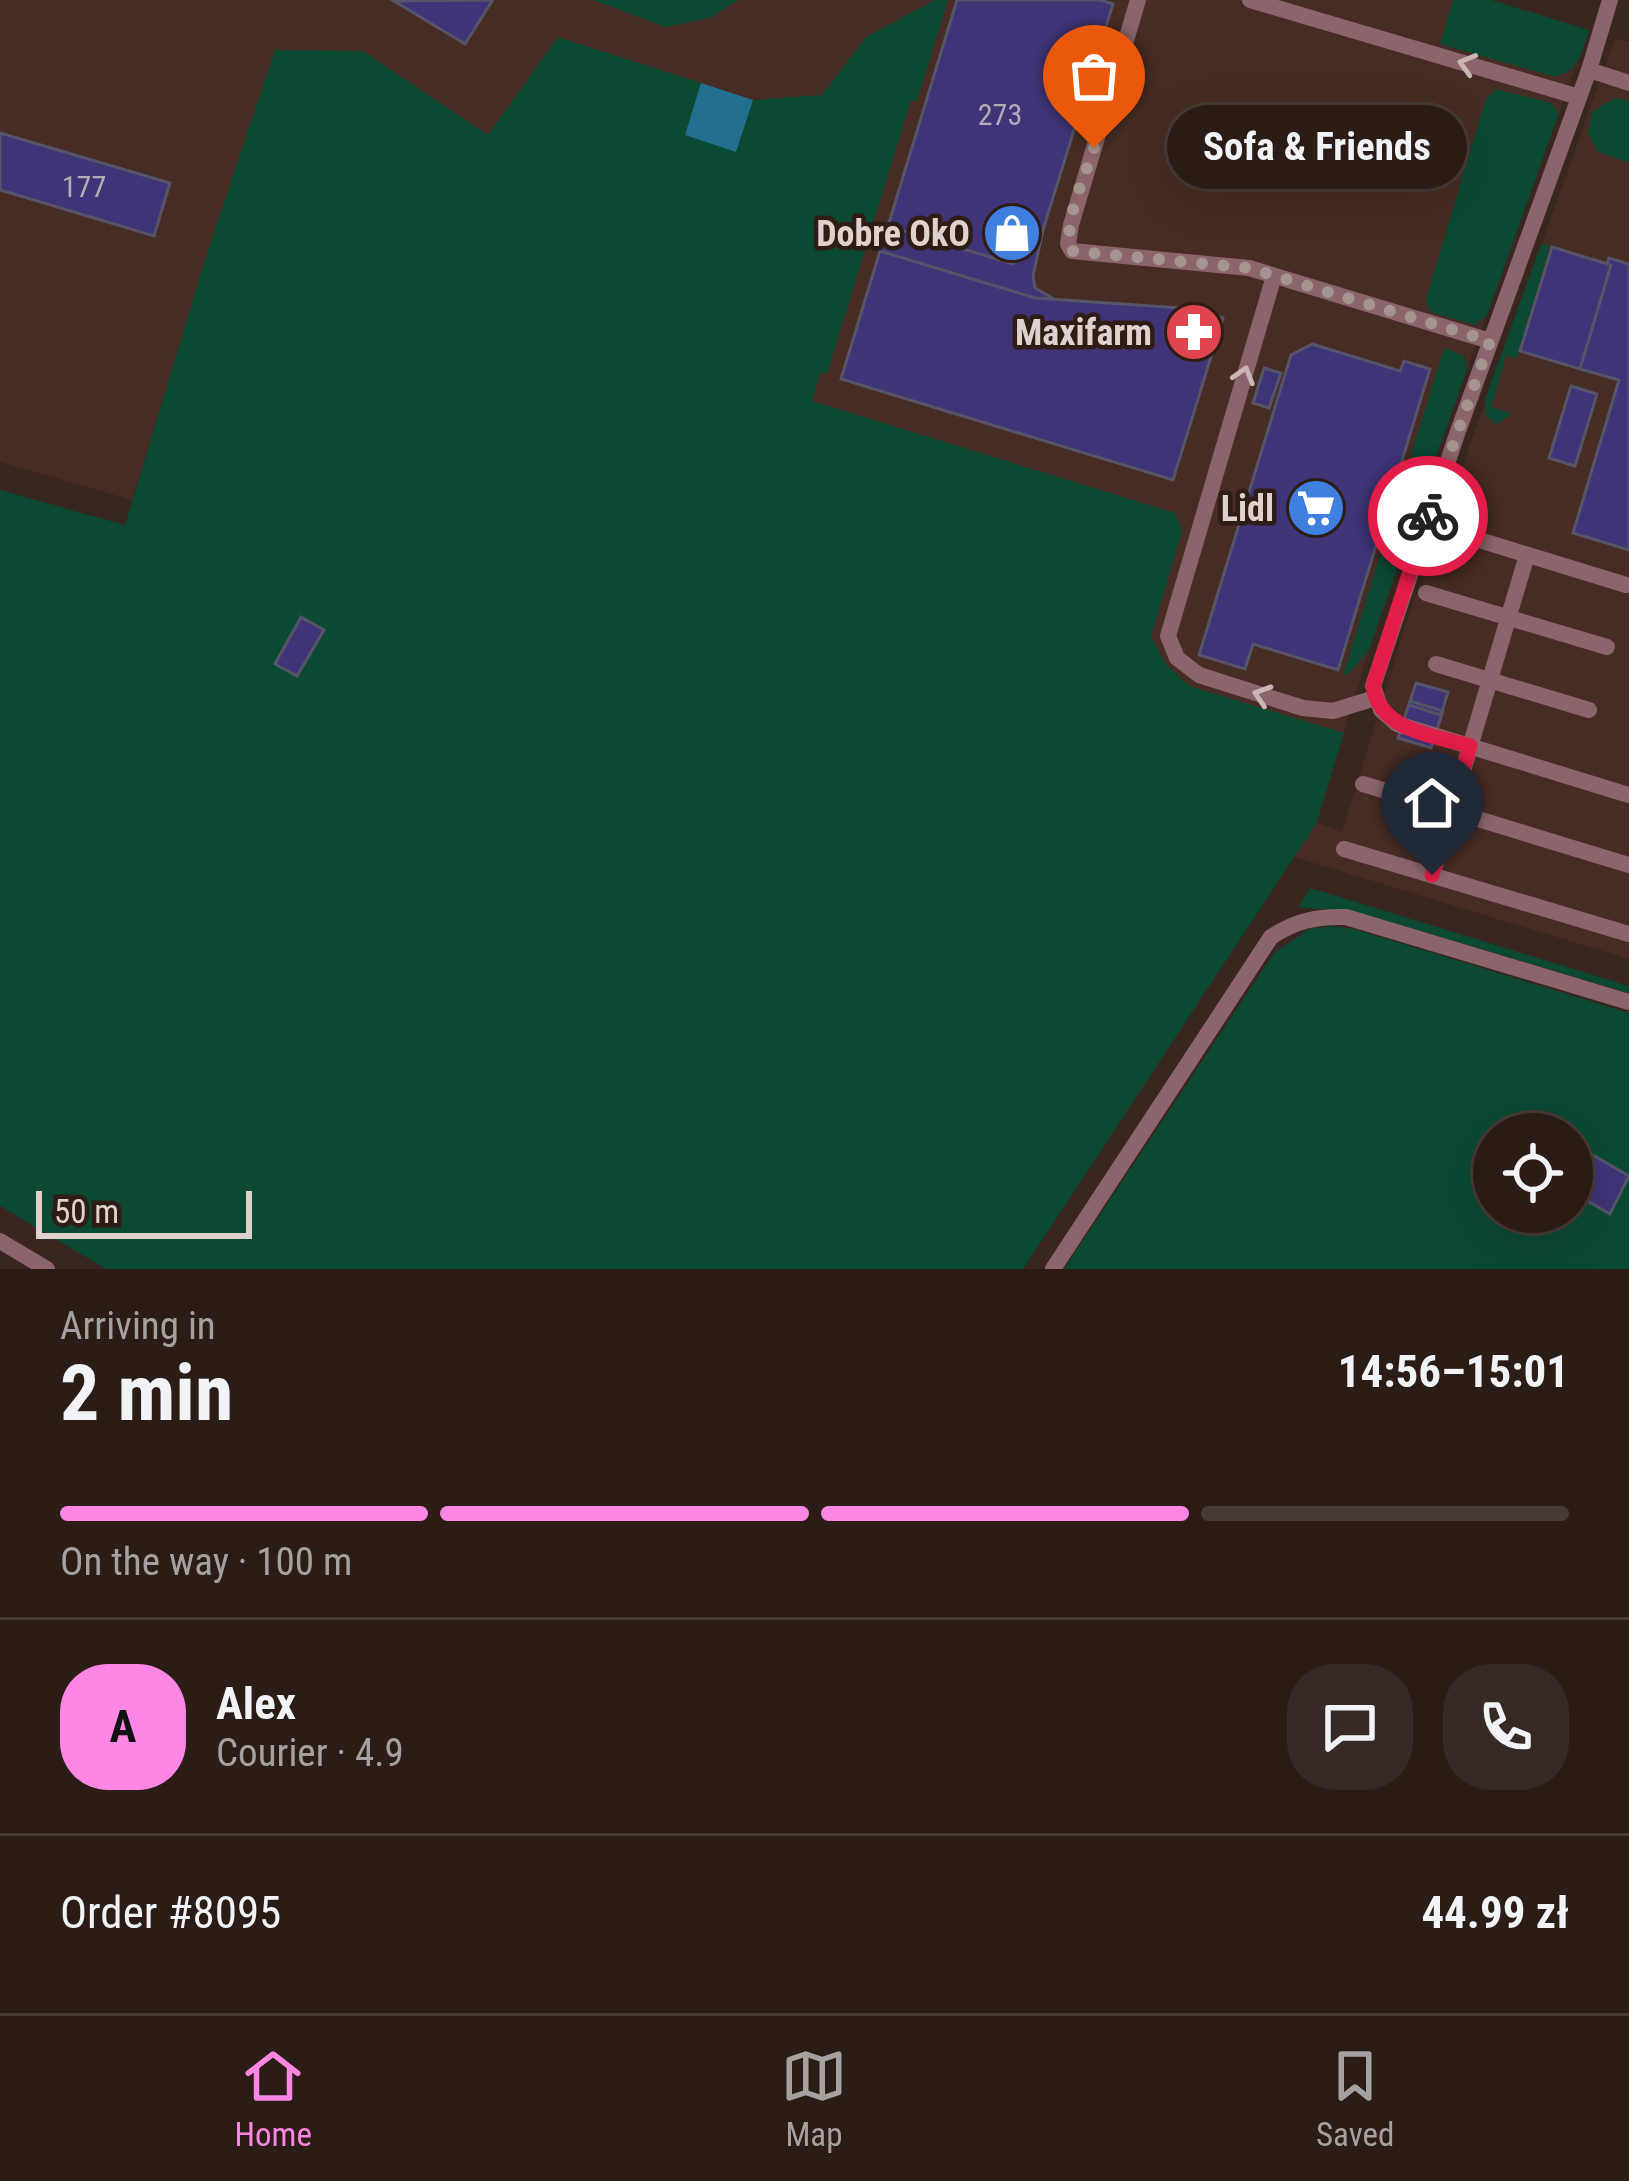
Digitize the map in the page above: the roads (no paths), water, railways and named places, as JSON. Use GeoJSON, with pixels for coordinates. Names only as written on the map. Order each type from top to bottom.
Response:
{"type":"FeatureCollection","features":[{"type":"Feature","properties":{"kind":"lane"},"geometry":{"type":"LineString","coordinates":[[1138,0],[1068,244],[1072,251],[1249,268],[1490,341]]}},
{"type":"Feature","properties":{"kind":"lane"},"geometry":{"type":"LineString","coordinates":[[1250,0],[1579,98]]}},
{"type":"Feature","properties":{"kind":"lane"},"geometry":{"type":"LineString","coordinates":[[1610,0],[1373,686],[1381,710],[1397,724],[1629,795]]}},
{"type":"Feature","properties":{"kind":"lane"},"geometry":{"type":"LineString","coordinates":[[1589,70],[1629,83]]}},
{"type":"Feature","properties":{"kind":"lane"},"geometry":{"type":"LineString","coordinates":[[1274,276],[1168,636],[1178,658],[1199,675],[1303,708],[1333,711],[1375,698]]}},
{"type":"Feature","properties":{"kind":"lane"},"geometry":{"type":"LineString","coordinates":[[1450,531],[1626,585]]}},
{"type":"Feature","properties":{"kind":"lane"},"geometry":{"type":"LineString","coordinates":[[1432,875],[1527,555]]}},
{"type":"Feature","properties":{"kind":"lane"},"geometry":{"type":"LineString","coordinates":[[1426,592],[1607,647]]}},
{"type":"Feature","properties":{"kind":"lane"},"geometry":{"type":"LineString","coordinates":[[1436,664],[1588,710]]}},
{"type":"Feature","properties":{"kind":"lane"},"geometry":{"type":"LineString","coordinates":[[1363,784],[1629,865]]}},
{"type":"Feature","properties":{"kind":"lane"},"geometry":{"type":"LineString","coordinates":[[1343,848],[1629,934]]}},
{"type":"Feature","properties":{"kind":"lane"},"geometry":{"type":"LineString","coordinates":[[1053,1269],[1271,937],[1288,926],[1307,919],[1346,917],[1629,1002]]}},
{"type":"Feature","properties":{"kind":"lane"},"geometry":{"type":"LineString","coordinates":[[0,1241],[47,1269]]}},
{"type":"Feature","properties":{"kind":"water"},"geometry":{"type":"Polygon","coordinates":[[[701,83],[753,100],[736,152],[685,135],[701,83]]]}},
{"type":"Feature","properties":{"kind":"place","name":"Sofa & Friends"},"geometry":{"type":"Point","coordinates":[1094,148]}},
{"type":"Feature","properties":{"kind":"place","name":"Dobre OkO"},"geometry":{"type":"Point","coordinates":[1012,233]}},
{"type":"Feature","properties":{"kind":"place","name":"Maxifarm"},"geometry":{"type":"Point","coordinates":[1194,332]}},
{"type":"Feature","properties":{"kind":"place","name":"Lidl"},"geometry":{"type":"Point","coordinates":[1316,508]}}]}
